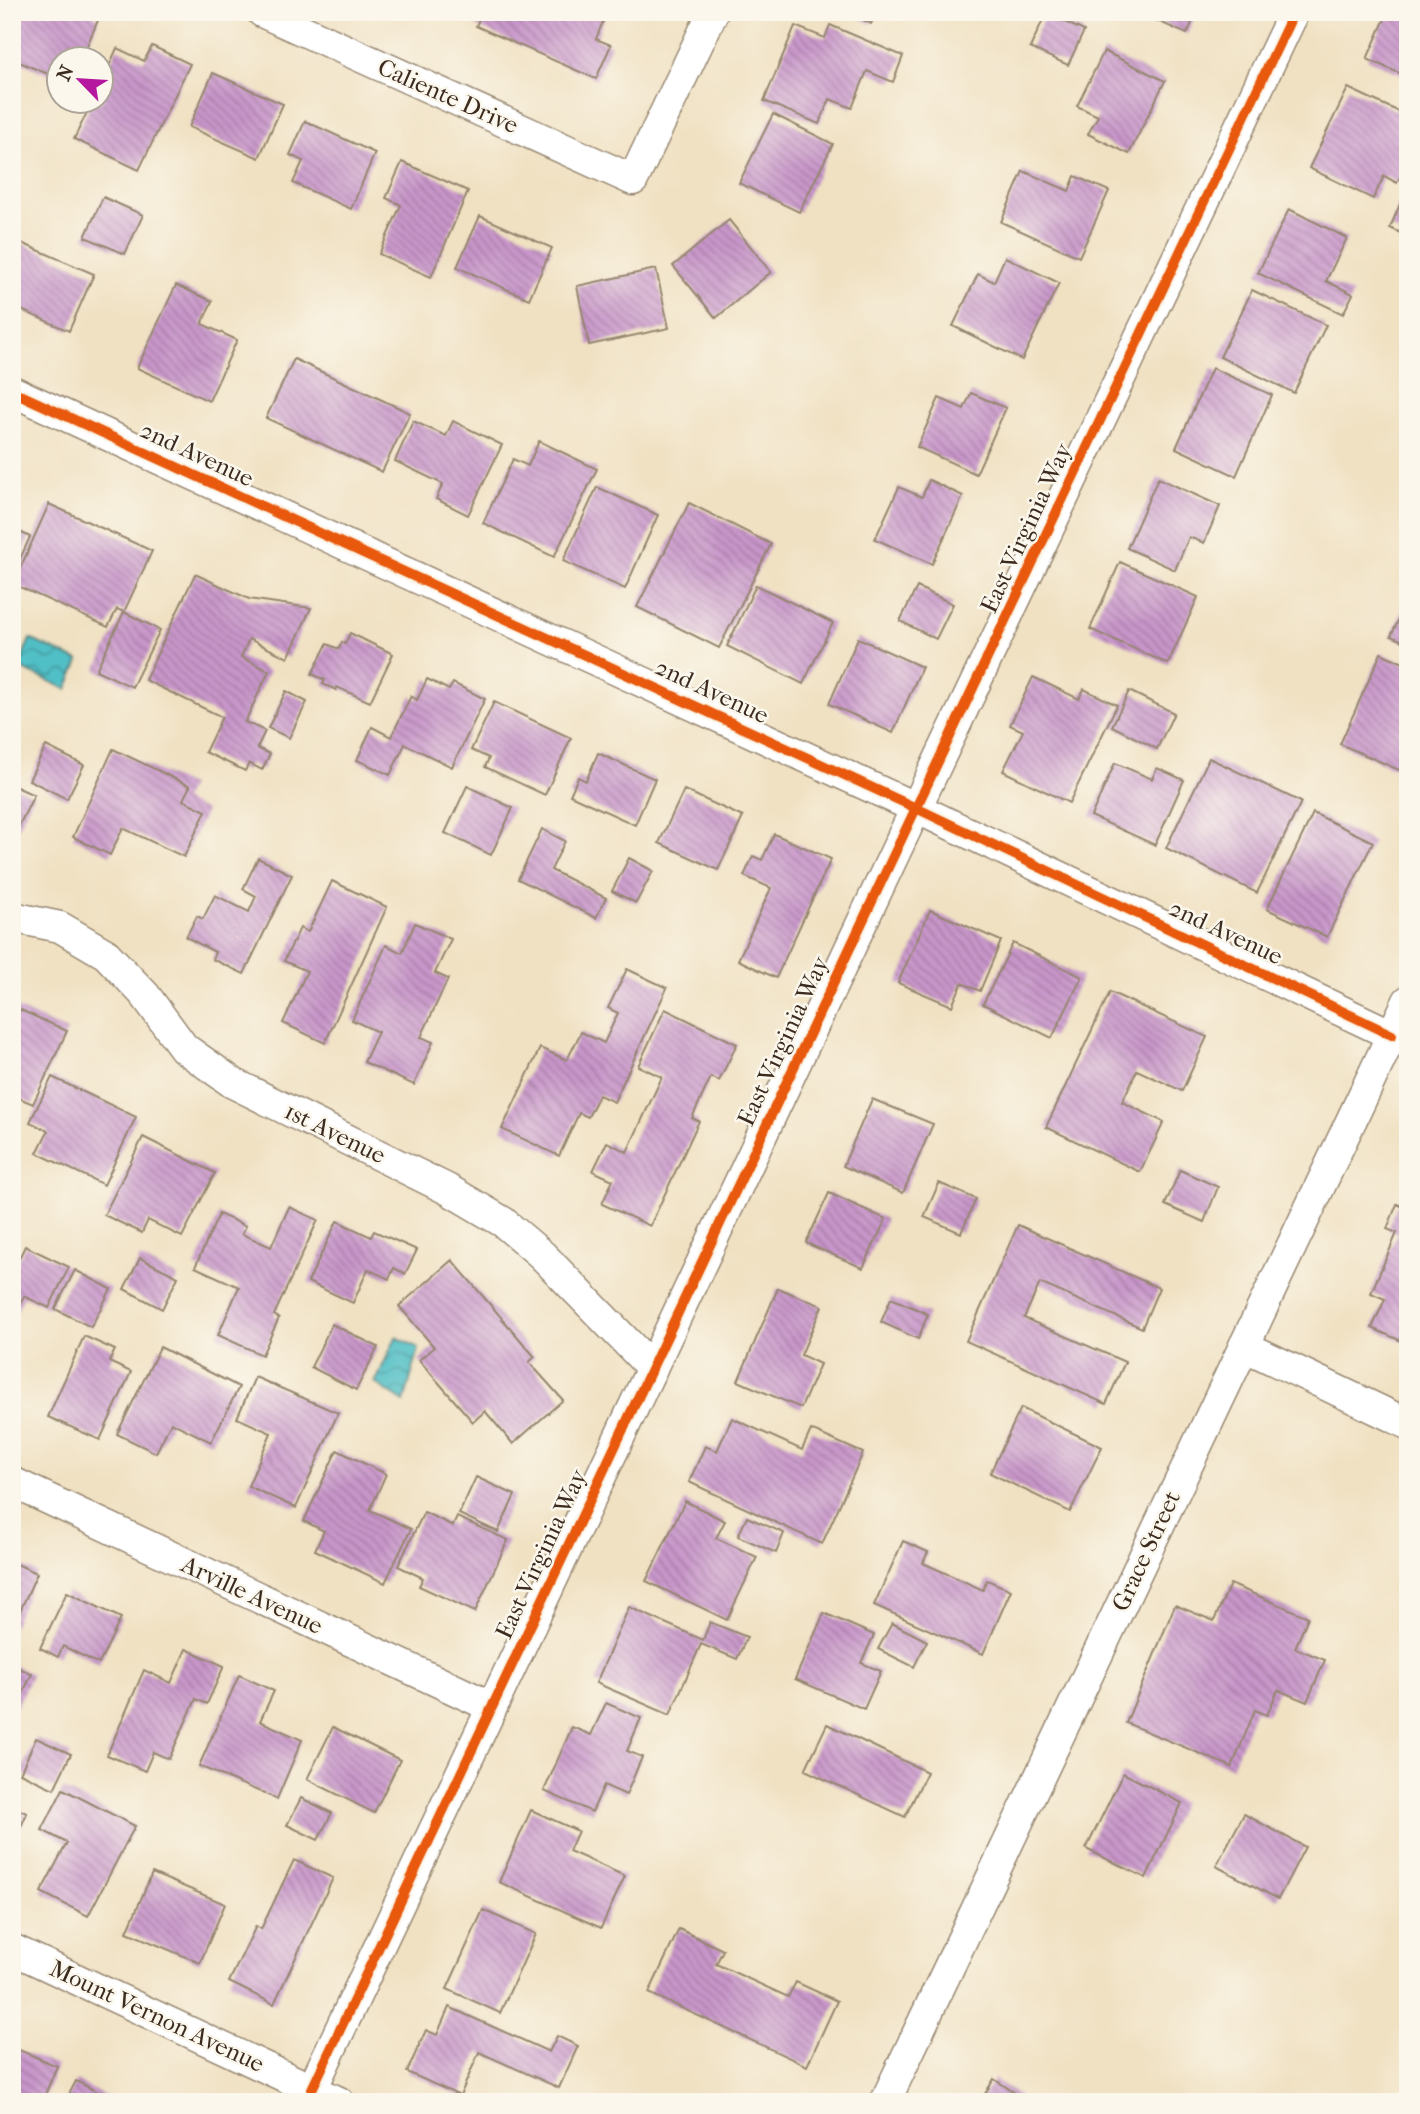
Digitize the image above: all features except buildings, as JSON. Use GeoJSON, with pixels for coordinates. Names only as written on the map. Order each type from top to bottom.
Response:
{"type":"FeatureCollection","features":[{"type":"Feature","properties":{"kind":"street","name":"Caliente Drive"},"geometry":{"type":"LineString","coordinates":[[262,12],[634,180],[713,12]]}},
{"type":"Feature","properties":{"kind":"street","name":"East Virginia Way"},"geometry":{"type":"LineString","coordinates":[[312,2089],[1294,12]]}},
{"type":"Feature","properties":{"kind":"street","name":"2nd Avenue"},"geometry":{"type":"LineString","coordinates":[[12,391],[916,808],[1392,1035]]}},
{"type":"Feature","properties":{"kind":"street","name":"1st Avenue"},"geometry":{"type":"LineString","coordinates":[[12,917],[60,927],[106,954],[145,995],[184,1048],[233,1083],[449,1190],[503,1222],[542,1255],[652,1368]]}},
{"type":"Feature","properties":{"kind":"street","name":"Grace Street"},"geometry":{"type":"LineString","coordinates":[[885,2102],[1408,1001]]}},
{"type":"Feature","properties":{"kind":"street"},"geometry":{"type":"LineString","coordinates":[[1244,1346],[1408,1424]]}},
{"type":"Feature","properties":{"kind":"street","name":"Arville Avenue"},"geometry":{"type":"LineString","coordinates":[[12,1482],[492,1707]]}},
{"type":"Feature","properties":{"kind":"street","name":"Mount Vernon Avenue"},"geometry":{"type":"LineString","coordinates":[[12,1949],[339,2102]]}},
{"type":"Feature","properties":{"kind":"water"},"geometry":{"type":"Polygon","coordinates":[[[30,639],[79,661],[67,689],[18,667],[30,639]]]}},
{"type":"Feature","properties":{"kind":"water"},"geometry":{"type":"Polygon","coordinates":[[[396,1337],[419,1348],[404,1402],[375,1383],[396,1337]]]}},
{"type":"Feature","properties":{"kind":"cycle path"},"geometry":{"type":"LineString","coordinates":[[312,2089],[1294,12]]}},
{"type":"Feature","properties":{"kind":"cycle path"},"geometry":{"type":"LineString","coordinates":[[12,391],[916,808],[1392,1035]]}}]}
